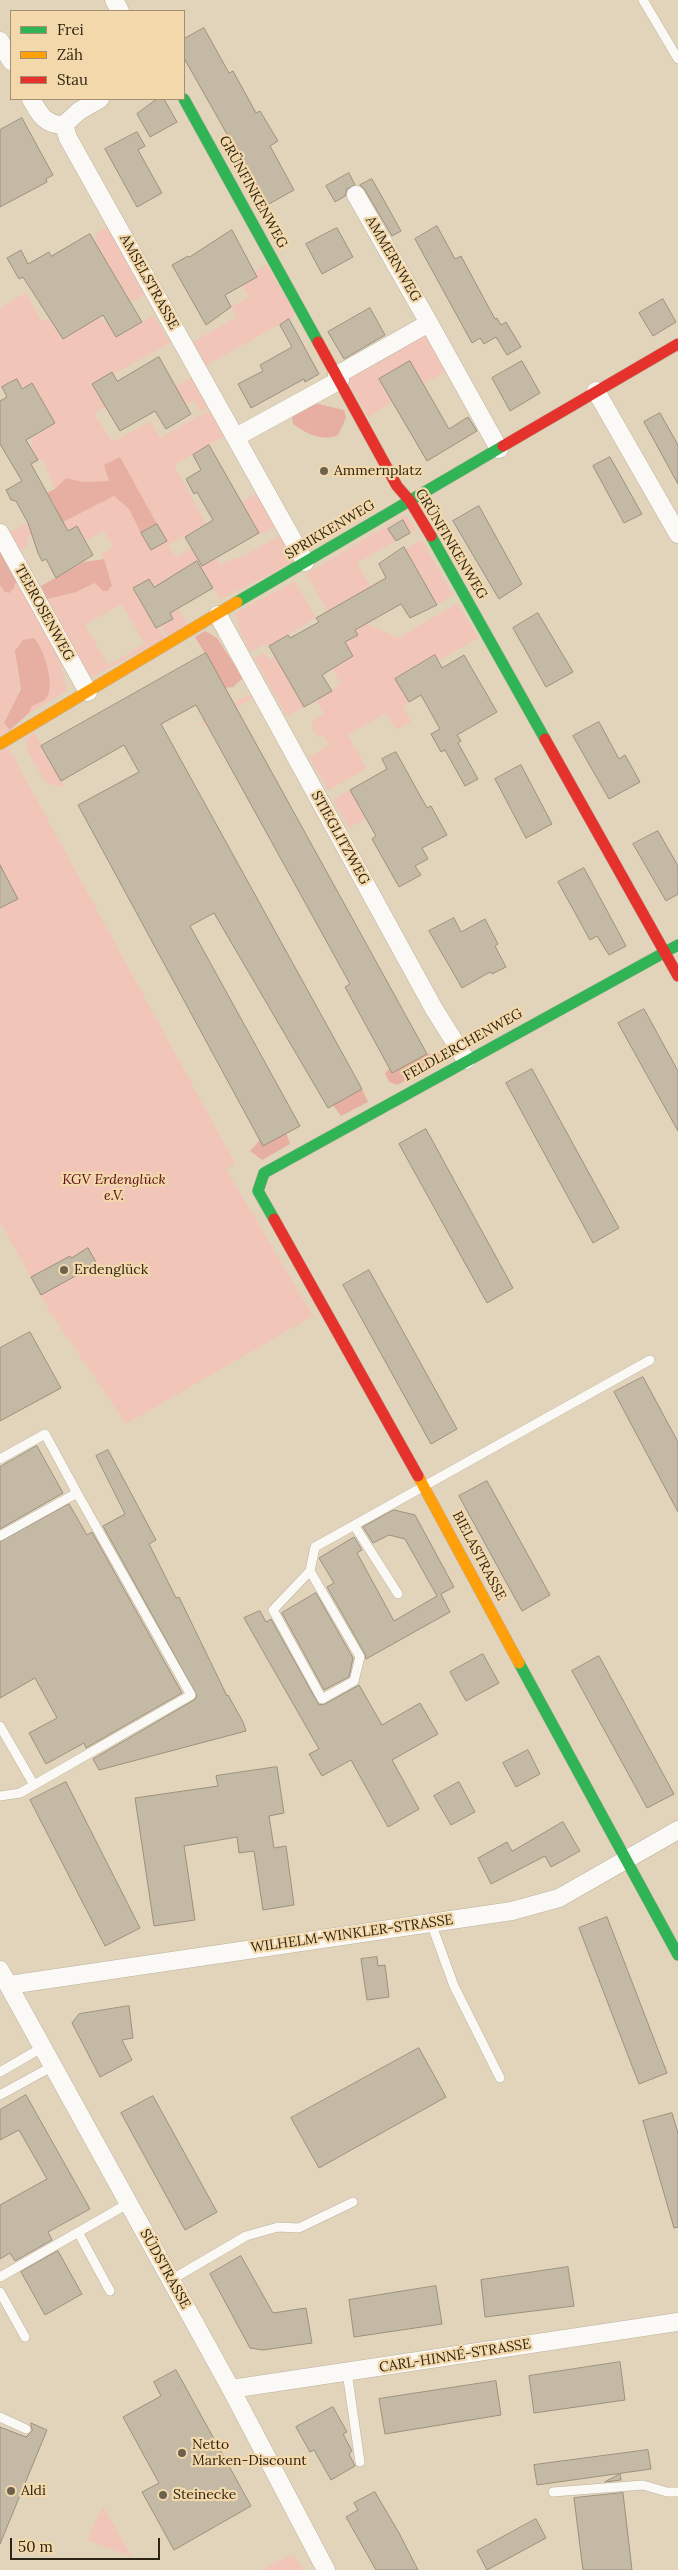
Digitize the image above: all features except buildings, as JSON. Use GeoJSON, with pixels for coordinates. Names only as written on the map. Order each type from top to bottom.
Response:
{"type":"FeatureCollection","features":[{"type":"Feature","properties":{"kind":"street"},"geometry":{"type":"LineString","coordinates":[[0,40],[10,59]]}},
{"type":"Feature","properties":{"kind":"street"},"geometry":{"type":"LineString","coordinates":[[33,100],[42,118],[52,125],[64,125],[79,111],[98,100]]}},
{"type":"Feature","properties":{"kind":"street","name":"GRÜNFINKENWEG"},"geometry":{"type":"LineString","coordinates":[[185,100],[339,377],[397,486],[410,501],[678,976]]}},
{"type":"Feature","properties":{"kind":"street","name":"AMSELSTRASSE"},"geometry":{"type":"LineString","coordinates":[[64,125],[68,138],[236,437]]}},
{"type":"Feature","properties":{"kind":"street","name":"AMMERNWEG"},"geometry":{"type":"LineString","coordinates":[[356,195],[430,323]]}},
{"type":"Feature","properties":{"kind":"street"},"geometry":{"type":"LineString","coordinates":[[305,562],[236,437],[430,323],[499,449]]}},
{"type":"Feature","properties":{"kind":"street","name":"SPRIKKENWEG"},"geometry":{"type":"LineString","coordinates":[[0,744],[305,562],[678,344]]}},
{"type":"Feature","properties":{"kind":"street"},"geometry":{"type":"LineString","coordinates":[[596,391],[678,534]]}},
{"type":"Feature","properties":{"kind":"street","name":"TEEROSENWEG"},"geometry":{"type":"LineString","coordinates":[[0,533],[88,692]]}},
{"type":"Feature","properties":{"kind":"street","name":"STIEGLITZWEG"},"geometry":{"type":"LineString","coordinates":[[218,615],[434,1008],[466,1060]]}},
{"type":"Feature","properties":{"kind":"street","name":"FELDLERCHENWEG"},"geometry":{"type":"LineString","coordinates":[[264,1173],[466,1060],[678,945]]}},
{"type":"Feature","properties":{"kind":"street","name":"BIELASTRASSE"},"geometry":{"type":"LineString","coordinates":[[264,1173],[258,1191],[423,1485],[678,1955]]}},
{"type":"Feature","properties":{"kind":"street","name":"WILHELM-WINKLER-STRASSE"},"geometry":{"type":"LineString","coordinates":[[4,1978],[512,1911],[559,1898],[678,1830]]}},
{"type":"Feature","properties":{"kind":"street","name":"SÜDSTRASSE"},"geometry":{"type":"LineString","coordinates":[[4,1978],[231,2389],[326,2570]]}},
{"type":"Feature","properties":{"kind":"street","name":"CARL-HINNÉ-STRASSE"},"geometry":{"type":"LineString","coordinates":[[231,2389],[678,2322]]}},
{"type":"Feature","properties":{"kind":"lane"},"geometry":{"type":"LineString","coordinates":[[643,0],[678,59]]}},
{"type":"Feature","properties":{"kind":"lane"},"geometry":{"type":"LineString","coordinates":[[310,1570],[360,1657],[354,1681],[322,1699],[273,1610],[310,1570],[315,1546],[650,1360]]}},
{"type":"Feature","properties":{"kind":"lane"},"geometry":{"type":"LineString","coordinates":[[0,1459],[45,1434],[191,1695],[20,1793],[0,1796]]}},
{"type":"Feature","properties":{"kind":"lane"},"geometry":{"type":"LineString","coordinates":[[0,1536],[78,1493]]}},
{"type":"Feature","properties":{"kind":"lane"},"geometry":{"type":"LineString","coordinates":[[354,1524],[398,1594]]}},
{"type":"Feature","properties":{"kind":"lane"},"geometry":{"type":"LineString","coordinates":[[0,1726],[34,1785]]}},
{"type":"Feature","properties":{"kind":"lane"},"geometry":{"type":"LineString","coordinates":[[431,1923],[454,1986],[500,2078]]}},
{"type":"Feature","properties":{"kind":"lane"},"geometry":{"type":"LineString","coordinates":[[0,2072],[42,2047]]}},
{"type":"Feature","properties":{"kind":"lane"},"geometry":{"type":"LineString","coordinates":[[0,2095],[53,2066]]}},
{"type":"Feature","properties":{"kind":"lane"},"geometry":{"type":"LineString","coordinates":[[171,2280],[246,2236],[278,2227],[299,2228],[353,2202]]}},
{"type":"Feature","properties":{"kind":"lane"},"geometry":{"type":"LineString","coordinates":[[0,2277],[128,2203]]}},
{"type":"Feature","properties":{"kind":"lane"},"geometry":{"type":"LineString","coordinates":[[78,2232],[110,2291]]}},
{"type":"Feature","properties":{"kind":"lane"},"geometry":{"type":"LineString","coordinates":[[0,2292],[25,2337]]}},
{"type":"Feature","properties":{"kind":"lane"},"geometry":{"type":"LineString","coordinates":[[347,2372],[360,2462]]}},
{"type":"Feature","properties":{"kind":"lane"},"geometry":{"type":"LineString","coordinates":[[0,2417],[26,2429]]}},
{"type":"Feature","properties":{"kind":"lane"},"geometry":{"type":"LineString","coordinates":[[553,2492],[643,2485],[667,2492],[678,2492]]}},
{"type":"Feature","properties":{"kind":"green space"},"geometry":{"type":"Polygon","coordinates":[[[109,226],[145,291],[143,296],[131,302],[94,240],[97,238],[95,234],[109,226]]]}},
{"type":"Feature","properties":{"kind":"green space"},"geometry":{"type":"Polygon","coordinates":[[[267,264],[296,315],[204,367],[191,343],[236,317],[231,307],[249,297],[242,285],[254,272],[267,264]]]}},
{"type":"Feature","properties":{"kind":"green space"},"geometry":{"type":"Polygon","coordinates":[[[26,293],[42,322],[50,318],[63,339],[81,329],[68,307],[88,300],[102,322],[108,323],[116,337],[154,315],[168,339],[171,338],[173,341],[92,384],[100,399],[106,397],[110,404],[94,413],[112,442],[151,421],[160,438],[211,409],[226,435],[174,465],[206,524],[169,545],[176,557],[205,541],[220,564],[245,555],[282,534],[294,562],[217,601],[219,598],[203,571],[187,580],[181,571],[154,587],[149,579],[133,588],[156,628],[158,627],[165,639],[90,678],[47,599],[76,592],[95,583],[101,588],[108,574],[102,554],[113,547],[104,531],[85,541],[77,526],[67,531],[63,522],[114,496],[129,509],[151,550],[166,541],[120,457],[109,481],[83,482],[66,478],[55,490],[44,461],[38,460],[30,446],[34,443],[31,438],[55,423],[32,384],[22,389],[17,379],[0,389],[0,308],[26,293]],[[121,604],[85,625],[108,665],[145,644],[121,604]]]}},
{"type":"Feature","properties":{"kind":"green space"},"geometry":{"type":"Polygon","coordinates":[[[424,334],[428,335],[448,370],[368,417],[346,378],[424,334]]]}},
{"type":"Feature","properties":{"kind":"green space"},"geometry":{"type":"Polygon","coordinates":[[[193,377],[210,407],[200,412],[194,401],[186,405],[175,387],[193,377]]]}},
{"type":"Feature","properties":{"kind":"green space"},"geometry":{"type":"Polygon","coordinates":[[[259,492],[278,525],[260,535],[242,502],[259,492]]]}},
{"type":"Feature","properties":{"kind":"green space"},"geometry":{"type":"Polygon","coordinates":[[[405,515],[416,529],[410,533],[402,519],[387,527],[396,541],[357,563],[371,587],[345,601],[350,611],[358,608],[367,624],[398,638],[458,603],[478,638],[417,673],[414,668],[395,678],[409,702],[403,706],[411,722],[396,730],[386,713],[348,735],[367,769],[328,790],[309,757],[329,745],[323,735],[318,738],[311,727],[314,725],[311,721],[324,714],[316,700],[341,684],[332,668],[353,656],[346,642],[358,635],[352,625],[340,632],[306,574],[405,515]]]}},
{"type":"Feature","properties":{"kind":"green space"},"geometry":{"type":"Polygon","coordinates":[[[60,520],[27,538],[27,546],[20,550],[10,532],[28,523],[60,520]]]}},
{"type":"Feature","properties":{"kind":"green space"},"geometry":{"type":"Polygon","coordinates":[[[422,540],[453,595],[437,605],[405,549],[422,540]]]}},
{"type":"Feature","properties":{"kind":"green space"},"geometry":{"type":"Polygon","coordinates":[[[17,578],[59,653],[67,691],[29,713],[32,706],[44,701],[15,663],[20,680],[20,688],[16,701],[4,723],[10,730],[0,736],[0,585],[4,591],[14,588],[17,578]]]}},
{"type":"Feature","properties":{"kind":"green space"},"geometry":{"type":"Polygon","coordinates":[[[295,581],[316,618],[269,646],[265,644],[250,652],[241,633],[235,613],[295,581]]]}},
{"type":"Feature","properties":{"kind":"green space"},"geometry":{"type":"Polygon","coordinates":[[[178,609],[188,625],[168,637],[161,626],[173,619],[170,613],[178,609]]]}},
{"type":"Feature","properties":{"kind":"green space"},"geometry":{"type":"Polygon","coordinates":[[[264,653],[270,659],[274,656],[304,707],[289,716],[286,715],[254,658],[264,653]]]}},
{"type":"Feature","properties":{"kind":"green space"},"geometry":{"type":"Polygon","coordinates":[[[249,695],[254,698],[200,726],[204,718],[249,695]]]}},
{"type":"Feature","properties":{"kind":"green space"},"geometry":{"type":"Polygon","coordinates":[[[34,732],[64,785],[59,787],[46,783],[26,749],[28,736],[34,732]]]}},
{"type":"Feature","properties":{"kind":"green space","name":"KGV Erdenglück e.V."},"geometry":{"type":"Polygon","coordinates":[[[8,747],[235,1163],[226,1169],[313,1316],[126,1424],[50,1312],[0,1222],[0,752],[8,747]]]}},
{"type":"Feature","properties":{"kind":"green space"},"geometry":{"type":"Polygon","coordinates":[[[350,790],[366,818],[349,828],[333,800],[350,790]]]}},
{"type":"Feature","properties":{"kind":"green space"},"geometry":{"type":"Polygon","coordinates":[[[103,2506],[132,2557],[87,2540],[103,2506]]]}},
{"type":"Feature","properties":{"kind":"green space"},"geometry":{"type":"Polygon","coordinates":[[[290,2555],[296,2558],[303,2570],[262,2570],[290,2555]]]}},
{"type":"Feature","properties":{"kind":"shaded area"},"geometry":{"type":"Polygon","coordinates":[[[314,403],[344,410],[346,418],[338,435],[326,438],[315,436],[293,424],[292,416],[314,403]]]}},
{"type":"Feature","properties":{"kind":"shaded area"},"geometry":{"type":"Polygon","coordinates":[[[120,457],[157,524],[141,533],[129,509],[114,496],[63,522],[51,511],[56,508],[47,493],[55,489],[66,478],[83,482],[109,481],[104,465],[120,457]]]}},
{"type":"Feature","properties":{"kind":"shaded area"},"geometry":{"type":"Polygon","coordinates":[[[0,547],[17,578],[14,588],[9,593],[4,591],[0,585],[0,547]]]}},
{"type":"Feature","properties":{"kind":"shaded area"},"geometry":{"type":"Polygon","coordinates":[[[104,559],[112,586],[107,591],[103,591],[95,583],[76,592],[47,599],[41,586],[84,562],[104,559]]]}},
{"type":"Feature","properties":{"kind":"shaded area"},"geometry":{"type":"Polygon","coordinates":[[[205,631],[217,638],[243,678],[233,687],[226,688],[195,637],[205,631]]]}},
{"type":"Feature","properties":{"kind":"shaded area"},"geometry":{"type":"Polygon","coordinates":[[[34,638],[47,665],[50,689],[47,697],[32,706],[29,713],[10,730],[4,723],[21,689],[15,651],[23,640],[34,638]]]}},
{"type":"Feature","properties":{"kind":"shaded area"},"geometry":{"type":"Polygon","coordinates":[[[439,1053],[443,1060],[397,1085],[389,1082],[385,1073],[390,1068],[393,1073],[427,1054],[439,1053]]]}},
{"type":"Feature","properties":{"kind":"shaded area"},"geometry":{"type":"Polygon","coordinates":[[[362,1089],[368,1102],[341,1116],[333,1105],[362,1089]]]}},
{"type":"Feature","properties":{"kind":"shaded area"},"geometry":{"type":"Polygon","coordinates":[[[286,1133],[290,1144],[262,1160],[250,1151],[260,1140],[286,1133]]]}},
{"type":"Feature","properties":{"kind":"traffic: fast"},"geometry":{"type":"LineString","coordinates":[[185,100],[318,342]]}},
{"type":"Feature","properties":{"kind":"traffic: fast"},"geometry":{"type":"LineString","coordinates":[[237,602],[503,446]]}},
{"type":"Feature","properties":{"kind":"traffic: fast"},"geometry":{"type":"LineString","coordinates":[[431,536],[545,739]]}},
{"type":"Feature","properties":{"kind":"traffic: fast"},"geometry":{"type":"LineString","coordinates":[[274,1219],[258,1191],[264,1173],[678,945]]}},
{"type":"Feature","properties":{"kind":"traffic: fast"},"geometry":{"type":"LineString","coordinates":[[519,1663],[678,1955]]}},
{"type":"Feature","properties":{"kind":"traffic: slow"},"geometry":{"type":"LineString","coordinates":[[0,744],[237,602]]}},
{"type":"Feature","properties":{"kind":"traffic: slow"},"geometry":{"type":"LineString","coordinates":[[418,1476],[519,1663]]}},
{"type":"Feature","properties":{"kind":"traffic: jam"},"geometry":{"type":"LineString","coordinates":[[318,342],[397,486],[410,501],[431,536]]}},
{"type":"Feature","properties":{"kind":"traffic: jam"},"geometry":{"type":"LineString","coordinates":[[503,446],[678,344]]}},
{"type":"Feature","properties":{"kind":"traffic: jam"},"geometry":{"type":"LineString","coordinates":[[545,739],[678,976]]}},
{"type":"Feature","properties":{"kind":"traffic: jam"},"geometry":{"type":"LineString","coordinates":[[274,1219],[418,1476]]}},
{"type":"Feature","properties":{"kind":"place","name":"Ammernplatz"},"geometry":{"type":"Point","coordinates":[324,471]}},
{"type":"Feature","properties":{"kind":"place","name":"Erdenglück"},"geometry":{"type":"Point","coordinates":[64,1270]}},
{"type":"Feature","properties":{"kind":"place","name":"Netto Marken-Discount"},"geometry":{"type":"Point","coordinates":[182,2453]}},
{"type":"Feature","properties":{"kind":"place","name":"Aldi"},"geometry":{"type":"Point","coordinates":[11,2491]}},
{"type":"Feature","properties":{"kind":"place","name":"Steinecke"},"geometry":{"type":"Point","coordinates":[163,2495]}}]}
